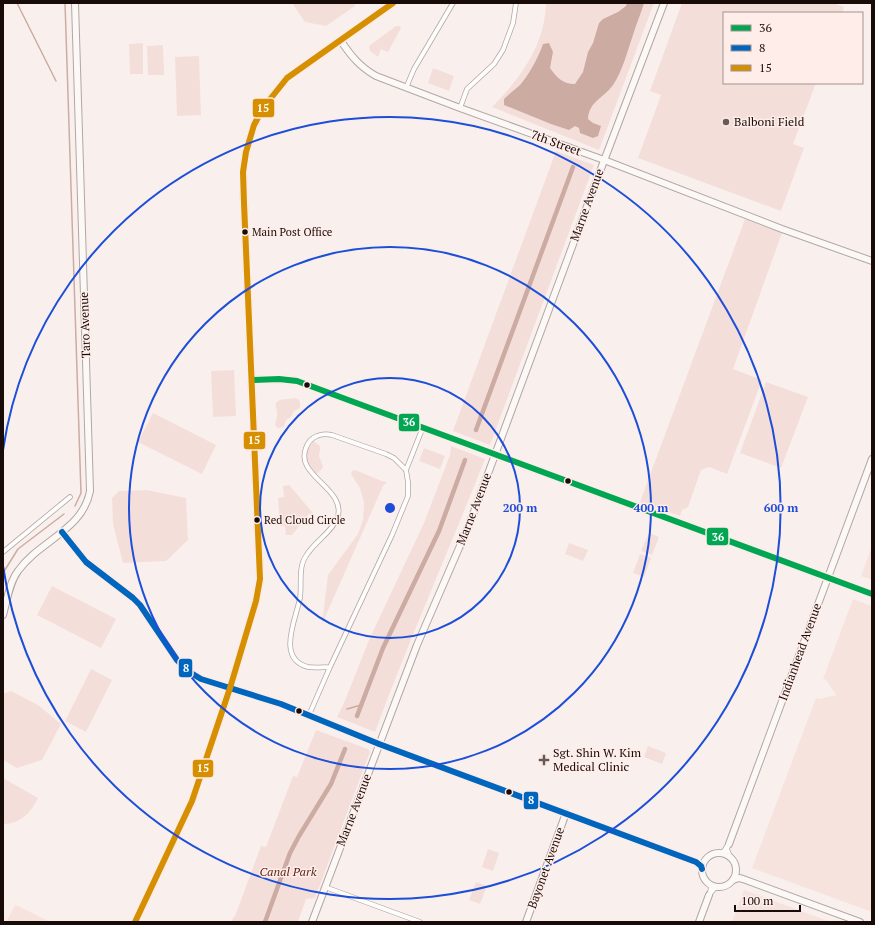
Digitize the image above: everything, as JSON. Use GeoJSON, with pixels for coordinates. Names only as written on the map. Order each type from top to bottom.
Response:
{"type":"FeatureCollection","features":[{"type":"Feature","properties":{"kind":"street","name":"Taro Avenue"},"geometry":{"type":"LineString","coordinates":[[3,615],[17,572],[30,557],[81,515],[89,500],[90,491],[75,3]]}},
{"type":"Feature","properties":{"kind":"street"},"geometry":{"type":"LineString","coordinates":[[135,922],[192,801],[230,688],[256,601],[260,579],[243,180],[246,152],[254,125],[263,108],[287,78],[393,3]]}},
{"type":"Feature","properties":{"kind":"street"},"geometry":{"type":"LineString","coordinates":[[406,88],[410,77],[453,3]]}},
{"type":"Feature","properties":{"kind":"street"},"geometry":{"type":"LineString","coordinates":[[460,108],[467,89],[494,64],[503,50],[514,23],[516,3]]}},
{"type":"Feature","properties":{"kind":"street","name":"Marne Avenue"},"geometry":{"type":"LineString","coordinates":[[312,922],[417,644],[469,525],[604,160],[664,3]]}},
{"type":"Feature","properties":{"kind":"street","name":"7th Street"},"geometry":{"type":"LineString","coordinates":[[341,41],[357,62],[365,70],[376,76],[604,160],[782,229],[872,261]]}},
{"type":"Feature","properties":{"kind":"street"},"geometry":{"type":"LineString","coordinates":[[252,380],[279,379],[297,381],[872,594]]}},
{"type":"Feature","properties":{"kind":"street"},"geometry":{"type":"LineString","coordinates":[[309,715],[392,535],[408,496],[406,470],[423,427]]}},
{"type":"Feature","properties":{"kind":"street"},"geometry":{"type":"LineString","coordinates":[[330,667],[309,667],[299,663],[293,656],[289,643],[298,611],[303,562],[306,556],[333,525],[337,517],[338,510],[333,495],[314,476],[306,465],[304,460],[305,450],[312,439],[317,436],[324,434],[332,435],[386,454],[394,458],[406,470]]}},
{"type":"Feature","properties":{"kind":"street","name":"Indianhead Avenue"},"geometry":{"type":"LineString","coordinates":[[728,844],[872,459]]}},
{"type":"Feature","properties":{"kind":"street"},"geometry":{"type":"LineString","coordinates":[[3,552],[70,497]]}},
{"type":"Feature","properties":{"kind":"street"},"geometry":{"type":"LineString","coordinates":[[62,532],[86,562],[140,605],[177,660],[201,679],[281,704],[379,744],[696,862],[701,866],[704,877],[709,883],[711,890],[710,895]]}},
{"type":"Feature","properties":{"kind":"street"},"geometry":{"type":"LineString","coordinates":[[3,544],[3,552]]}},
{"type":"Feature","properties":{"kind":"street","name":"Bayonet Avenue"},"geometry":{"type":"LineString","coordinates":[[526,922],[566,813]]}},
{"type":"Feature","properties":{"kind":"street"},"geometry":{"type":"LineString","coordinates":[[721,853],[728,844]]}},
{"type":"Feature","properties":{"kind":"street"},"geometry":{"type":"LineString","coordinates":[[728,844],[728,852],[735,864],[739,877],[860,922]]}},
{"type":"Feature","properties":{"kind":"street"},"geometry":{"type":"LineString","coordinates":[[702,869],[706,860],[712,854],[721,853],[730,856]]}},
{"type":"Feature","properties":{"kind":"street"},"geometry":{"type":"LineString","coordinates":[[696,862],[706,860]]}},
{"type":"Feature","properties":{"kind":"street"},"geometry":{"type":"LineString","coordinates":[[733,880],[736,871]]}},
{"type":"Feature","properties":{"kind":"street"},"geometry":{"type":"LineString","coordinates":[[700,922],[714,888],[726,885],[739,878],[743,879]]}},
{"type":"Feature","properties":{"kind":"street"},"geometry":{"type":"LineString","coordinates":[[709,883],[718,887]]}},
{"type":"Feature","properties":{"kind":"street"},"geometry":{"type":"LineString","coordinates":[[325,887],[420,922]]}},
{"type":"Feature","properties":{"kind":"shaded area"},"geometry":{"type":"Polygon","coordinates":[[[627,3],[644,3],[620,73],[613,85],[594,104],[589,113],[588,119],[601,126],[598,136],[593,138],[580,133],[579,128],[575,126],[569,130],[504,105],[504,99],[519,86],[529,72],[543,44],[549,43],[553,52],[550,68],[553,72],[564,82],[575,84],[583,72],[588,52],[593,43],[599,23],[603,19],[618,12],[626,6],[627,3]]]}},
{"type":"Feature","properties":{"kind":"shaded area"},"geometry":{"type":"Polygon","coordinates":[[[872,546],[872,580],[861,576],[872,546]]]}},
{"type":"Feature","properties":{"kind":"shaded area"},"geometry":{"type":"Polygon","coordinates":[[[853,599],[872,606],[872,912],[752,868],[816,698],[819,699],[836,695],[826,680],[823,679],[853,599]]]}},
{"type":"Feature","properties":{"kind":"shaded area"},"geometry":{"type":"Polygon","coordinates":[[[744,890],[831,922],[732,922],[744,890]]]}},
{"type":"Feature","properties":{"kind":"shaded area"},"geometry":{"type":"Polygon","coordinates":[[[15,905],[18,906],[50,922],[6,922],[15,905]]]}},
{"type":"Feature","properties":{"kind":"green space"},"geometry":{"type":"Polygon","coordinates":[[[292,3],[354,3],[355,6],[326,26],[305,22],[292,3]]]}},
{"type":"Feature","properties":{"kind":"green space"},"geometry":{"type":"Polygon","coordinates":[[[546,3],[654,3],[599,150],[492,107],[521,73],[536,47],[545,18],[546,3]]]}},
{"type":"Feature","properties":{"kind":"green space","name":"Balboni Field"},"geometry":{"type":"Polygon","coordinates":[[[682,3],[833,3],[844,7],[842,12],[723,12],[723,84],[816,84],[793,144],[804,148],[781,211],[638,158],[661,95],[650,91],[682,3]]]}},
{"type":"Feature","properties":{"kind":"green space"},"geometry":{"type":"Polygon","coordinates":[[[396,26],[400,26],[401,28],[388,52],[381,49],[378,57],[370,51],[369,46],[396,26]]]}},
{"type":"Feature","properties":{"kind":"green space"},"geometry":{"type":"Polygon","coordinates":[[[143,43],[143,74],[130,74],[129,44],[143,43]]]}},
{"type":"Feature","properties":{"kind":"green space"},"geometry":{"type":"Polygon","coordinates":[[[163,45],[164,75],[148,75],[147,46],[163,45]]]}},
{"type":"Feature","properties":{"kind":"green space"},"geometry":{"type":"Polygon","coordinates":[[[199,56],[201,115],[177,116],[175,57],[199,56]]]}},
{"type":"Feature","properties":{"kind":"green space"},"geometry":{"type":"Polygon","coordinates":[[[433,68],[454,76],[449,91],[428,83],[433,68]]]}},
{"type":"Feature","properties":{"kind":"green space"},"geometry":{"type":"Polygon","coordinates":[[[556,151],[594,165],[490,445],[453,431],[556,151]]]}},
{"type":"Feature","properties":{"kind":"green space"},"geometry":{"type":"Polygon","coordinates":[[[745,219],[782,233],[733,369],[762,380],[727,474],[709,467],[701,470],[688,507],[682,510],[680,516],[640,502],[745,219]]]}},
{"type":"Feature","properties":{"kind":"green space"},"geometry":{"type":"Polygon","coordinates":[[[234,370],[236,416],[213,417],[211,371],[234,370]]]}},
{"type":"Feature","properties":{"kind":"green space"},"geometry":{"type":"Polygon","coordinates":[[[766,382],[808,397],[781,468],[740,453],[766,382]]]}},
{"type":"Feature","properties":{"kind":"green space"},"geometry":{"type":"Polygon","coordinates":[[[294,398],[298,399],[300,402],[300,408],[294,411],[291,417],[286,420],[284,427],[278,428],[275,425],[277,416],[277,402],[294,398]]]}},
{"type":"Feature","properties":{"kind":"green space"},"geometry":{"type":"Polygon","coordinates":[[[153,413],[216,445],[202,474],[138,442],[153,413]]]}},
{"type":"Feature","properties":{"kind":"green space"},"geometry":{"type":"Polygon","coordinates":[[[311,439],[320,446],[319,456],[323,466],[322,469],[314,476],[308,469],[305,450],[311,439]]]}},
{"type":"Feature","properties":{"kind":"green space"},"geometry":{"type":"Polygon","coordinates":[[[451,446],[485,459],[401,663],[375,732],[337,717],[369,640],[424,523],[450,455],[451,446]]]}},
{"type":"Feature","properties":{"kind":"green space"},"geometry":{"type":"Polygon","coordinates":[[[424,448],[445,456],[440,469],[419,461],[424,448]]]}},
{"type":"Feature","properties":{"kind":"green space"},"geometry":{"type":"Polygon","coordinates":[[[355,470],[387,482],[383,486],[322,624],[328,575],[358,534],[363,520],[364,503],[362,495],[360,488],[351,474],[352,471],[355,470]]]}},
{"type":"Feature","properties":{"kind":"green space"},"geometry":{"type":"Polygon","coordinates":[[[289,485],[313,513],[309,514],[292,535],[286,535],[285,526],[280,526],[278,498],[284,497],[283,486],[289,485]]]}},
{"type":"Feature","properties":{"kind":"green space"},"geometry":{"type":"Polygon","coordinates":[[[147,490],[186,498],[188,540],[166,561],[123,563],[113,524],[112,498],[119,491],[147,490]]]}},
{"type":"Feature","properties":{"kind":"green space"},"geometry":{"type":"Polygon","coordinates":[[[649,533],[659,537],[652,555],[641,551],[649,533]]]}},
{"type":"Feature","properties":{"kind":"green space"},"geometry":{"type":"Polygon","coordinates":[[[569,543],[588,550],[583,561],[565,554],[569,543]]]}},
{"type":"Feature","properties":{"kind":"green space"},"geometry":{"type":"Polygon","coordinates":[[[640,554],[651,558],[644,577],[633,573],[640,554]]]}},
{"type":"Feature","properties":{"kind":"green space"},"geometry":{"type":"Polygon","coordinates":[[[52,586],[116,619],[101,648],[37,615],[52,586]]]}},
{"type":"Feature","properties":{"kind":"green space"},"geometry":{"type":"Polygon","coordinates":[[[91,669],[112,680],[86,732],[65,721],[91,669]]]}},
{"type":"Feature","properties":{"kind":"green space"},"geometry":{"type":"Polygon","coordinates":[[[11,691],[38,705],[61,724],[42,760],[17,768],[3,760],[3,694],[11,691]]]}},
{"type":"Feature","properties":{"kind":"green space","name":"Canal Park"},"geometry":{"type":"Polygon","coordinates":[[[316,730],[368,749],[370,752],[315,898],[306,899],[298,922],[226,922],[231,921],[235,916],[261,846],[266,847],[293,776],[297,777],[316,730]]]}},
{"type":"Feature","properties":{"kind":"green space"},"geometry":{"type":"Polygon","coordinates":[[[648,746],[666,753],[662,764],[644,757],[648,746]]]}},
{"type":"Feature","properties":{"kind":"green space"},"geometry":{"type":"Polygon","coordinates":[[[3,778],[38,798],[25,816],[15,822],[3,824],[3,778]]]}},
{"type":"Feature","properties":{"kind":"green space"},"geometry":{"type":"Polygon","coordinates":[[[488,849],[499,853],[493,871],[482,867],[488,849]]]}},
{"type":"Feature","properties":{"kind":"green space"},"geometry":{"type":"Polygon","coordinates":[[[476,882],[487,886],[480,904],[469,900],[476,882]]]}},
{"type":"Feature","properties":{"kind":"waterway"},"geometry":{"type":"LineString","coordinates":[[17,3],[56,81]]}},
{"type":"Feature","properties":{"kind":"waterway"},"geometry":{"type":"LineString","coordinates":[[65,3],[81,493],[75,506]]}},
{"type":"Feature","properties":{"kind":"waterway"},"geometry":{"type":"LineString","coordinates":[[476,430],[573,167]]}},
{"type":"Feature","properties":{"kind":"waterway"},"geometry":{"type":"LineString","coordinates":[[357,716],[383,648],[439,531],[465,460]]}},
{"type":"Feature","properties":{"kind":"waterway"},"geometry":{"type":"LineString","coordinates":[[3,573],[18,549],[64,514]]}},
{"type":"Feature","properties":{"kind":"waterway"},"geometry":{"type":"LineString","coordinates":[[347,709],[361,705]]}},
{"type":"Feature","properties":{"kind":"waterway"},"geometry":{"type":"LineString","coordinates":[[265,922],[290,853],[331,784],[345,749]]}},
{"type":"Feature","properties":{"kind":"transit line","name":"15"},"geometry":{"type":"LineString","coordinates":[[135,922],[192,801],[230,688],[256,601],[260,579],[244,203],[243,172],[246,152],[254,125],[263,108],[287,78],[393,3]]}},
{"type":"Feature","properties":{"kind":"transit line","name":"36"},"geometry":{"type":"LineString","coordinates":[[252,380],[279,379],[297,381],[872,594]]}},
{"type":"Feature","properties":{"kind":"transit line","name":"8"},"geometry":{"type":"LineString","coordinates":[[62,532],[86,562],[140,605],[177,660],[191,673],[201,679],[281,704],[379,744],[696,862],[702,869]]}},
{"type":"Feature","properties":{"kind":"place","name":"Balboni Field"},"geometry":{"type":"Point","coordinates":[726,122]}},
{"type":"Feature","properties":{"kind":"place","name":"Main Post Office"},"geometry":{"type":"Point","coordinates":[245,232]}},
{"type":"Feature","properties":{"kind":"place","name":"Red Cloud Circle"},"geometry":{"type":"Point","coordinates":[257,520]}},
{"type":"Feature","properties":{"kind":"place","name":"Sgt. Shin W. Kim Medical Clinic"},"geometry":{"type":"Point","coordinates":[544,760]}}]}
